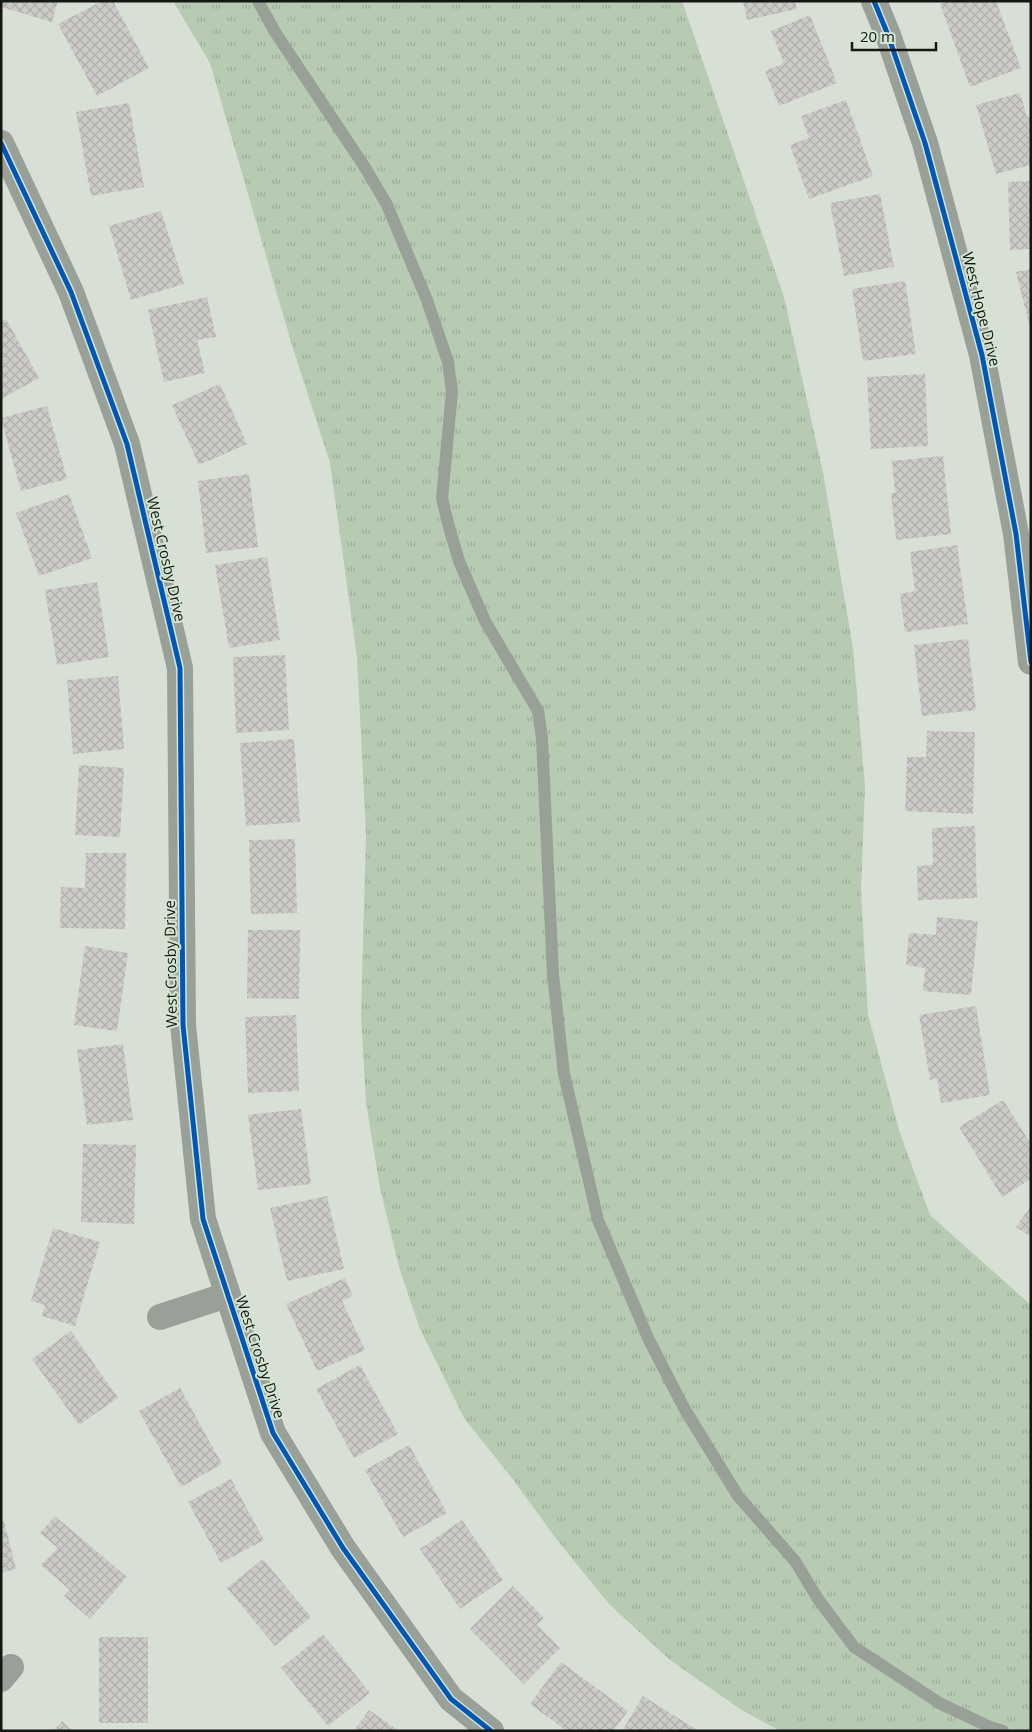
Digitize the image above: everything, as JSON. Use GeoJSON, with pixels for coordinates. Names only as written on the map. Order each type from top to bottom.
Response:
{"type":"FeatureCollection","features":[{"type":"Feature","properties":{"kind":"street","name":"West Hope Drive"},"geometry":{"type":"LineString","coordinates":[[874,1],[888,35],[925,143],[982,355],[1016,534],[1031,662]]}},
{"type":"Feature","properties":{"kind":"street","name":"West Crosby Drive"},"geometry":{"type":"LineString","coordinates":[[1,143],[71,292],[127,444],[180,668],[183,1025],[203,1220],[273,1433],[343,1548],[451,1699],[491,1731]]}},
{"type":"Feature","properties":{"kind":"street","name":"West Crosby Drive"},"geometry":{"type":"LineString","coordinates":[[160,1317],[227,1295]]}},
{"type":"Feature","properties":{"kind":"lane"},"geometry":{"type":"LineString","coordinates":[[258,1],[275,32],[366,169],[386,205],[427,300],[448,362],[452,392],[442,498],[459,561],[485,621],[538,711],[542,738],[553,975],[564,1074],[598,1220],[619,1272],[649,1340],[684,1408],[738,1496],[795,1561],[818,1599],[854,1647],[941,1704],[990,1727],[1003,1731]]}},
{"type":"Feature","properties":{"kind":"green space"},"geometry":{"type":"Polygon","coordinates":[[[173,1],[682,1],[784,297],[823,472],[853,648],[865,786],[861,891],[868,1015],[900,1133],[930,1215],[1031,1305],[1031,1731],[780,1731],[740,1709],[670,1660],[609,1604],[557,1540],[515,1482],[464,1418],[420,1329],[399,1267],[380,1188],[366,1103],[361,1015],[366,835],[357,657],[330,463],[291,342],[210,63],[173,1]]]}},
{"type":"Feature","properties":{"kind":"building"},"geometry":{"type":"Polygon","coordinates":[[[1,1],[58,1],[52,22],[1,7],[1,1]]]}},
{"type":"Feature","properties":{"kind":"building"},"geometry":{"type":"Polygon","coordinates":[[[102,1],[113,1],[149,68],[97,96],[58,24],[102,1]]]}},
{"type":"Feature","properties":{"kind":"building"},"geometry":{"type":"Polygon","coordinates":[[[743,1],[795,1],[797,9],[747,20],[743,1]]]}},
{"type":"Feature","properties":{"kind":"building"},"geometry":{"type":"Polygon","coordinates":[[[948,1],[996,1],[1021,68],[970,87],[940,4],[948,1]]]}},
{"type":"Feature","properties":{"kind":"building"},"geometry":{"type":"Polygon","coordinates":[[[810,15],[837,83],[779,106],[765,71],[784,63],[771,31],[810,15]]]}},
{"type":"Feature","properties":{"kind":"building"},"geometry":{"type":"Polygon","coordinates":[[[1020,93],[1027,117],[1031,116],[1031,165],[996,174],[976,105],[1020,93]]]}},
{"type":"Feature","properties":{"kind":"building"},"geometry":{"type":"Polygon","coordinates":[[[846,100],[873,176],[809,199],[790,145],[809,138],[801,116],[846,100]]]}},
{"type":"Feature","properties":{"kind":"building"},"geometry":{"type":"Polygon","coordinates":[[[129,103],[144,187],[91,196],[76,112],[129,103]]]}},
{"type":"Feature","properties":{"kind":"building"},"geometry":{"type":"Polygon","coordinates":[[[1031,181],[1031,249],[1010,250],[1008,182],[1031,181]]]}},
{"type":"Feature","properties":{"kind":"building"},"geometry":{"type":"Polygon","coordinates":[[[880,194],[894,267],[844,276],[830,203],[880,194]]]}},
{"type":"Feature","properties":{"kind":"building"},"geometry":{"type":"Polygon","coordinates":[[[161,211],[184,284],[131,300],[109,226],[161,211]]]}},
{"type":"Feature","properties":{"kind":"building"},"geometry":{"type":"Polygon","coordinates":[[[1031,269],[1031,327],[1030,327],[1016,272],[1031,269]]]}},
{"type":"Feature","properties":{"kind":"building"},"geometry":{"type":"Polygon","coordinates":[[[905,281],[916,354],[863,361],[852,289],[905,281]]]}},
{"type":"Feature","properties":{"kind":"building"},"geometry":{"type":"Polygon","coordinates":[[[207,297],[216,337],[197,340],[205,373],[164,382],[148,310],[207,297]]]}},
{"type":"Feature","properties":{"kind":"building"},"geometry":{"type":"Polygon","coordinates":[[[6,319],[39,378],[1,399],[1,321],[6,319]]]}},
{"type":"Feature","properties":{"kind":"building"},"geometry":{"type":"Polygon","coordinates":[[[925,374],[928,446],[871,449],[867,377],[925,374]]]}},
{"type":"Feature","properties":{"kind":"building"},"geometry":{"type":"Polygon","coordinates":[[[220,384],[247,444],[199,465],[172,405],[220,384]]]}},
{"type":"Feature","properties":{"kind":"building"},"geometry":{"type":"Polygon","coordinates":[[[47,406],[67,479],[21,491],[1,418],[47,406]]]}},
{"type":"Feature","properties":{"kind":"building"},"geometry":{"type":"Polygon","coordinates":[[[943,456],[951,534],[896,540],[891,493],[895,493],[892,461],[943,456]]]}},
{"type":"Feature","properties":{"kind":"building"},"geometry":{"type":"Polygon","coordinates":[[[249,474],[258,547],[206,553],[198,481],[249,474]]]}},
{"type":"Feature","properties":{"kind":"building"},"geometry":{"type":"Polygon","coordinates":[[[69,494],[92,558],[39,576],[16,513],[69,494]]]}},
{"type":"Feature","properties":{"kind":"building"},"geometry":{"type":"Polygon","coordinates":[[[957,545],[968,624],[905,632],[900,594],[915,591],[910,552],[957,545]]]}},
{"type":"Feature","properties":{"kind":"building"},"geometry":{"type":"Polygon","coordinates":[[[267,557],[280,640],[229,648],[215,565],[267,557]]]}},
{"type":"Feature","properties":{"kind":"building"},"geometry":{"type":"Polygon","coordinates":[[[97,582],[109,657],[57,665],[45,590],[97,582]]]}},
{"type":"Feature","properties":{"kind":"building"},"geometry":{"type":"Polygon","coordinates":[[[968,639],[976,710],[922,716],[914,645],[968,639]]]}},
{"type":"Feature","properties":{"kind":"building"},"geometry":{"type":"Polygon","coordinates":[[[285,655],[289,730],[236,733],[233,657],[285,655]]]}},
{"type":"Feature","properties":{"kind":"building"},"geometry":{"type":"Polygon","coordinates":[[[118,676],[124,749],[73,754],[67,680],[118,676]]]}},
{"type":"Feature","properties":{"kind":"building"},"geometry":{"type":"Polygon","coordinates":[[[927,731],[975,732],[973,814],[905,811],[907,757],[926,757],[927,731]]]}},
{"type":"Feature","properties":{"kind":"building"},"geometry":{"type":"Polygon","coordinates":[[[294,739],[300,822],[246,826],[240,743],[294,739]]]}},
{"type":"Feature","properties":{"kind":"building"},"geometry":{"type":"Polygon","coordinates":[[[79,765],[124,768],[120,837],[75,835],[79,765]]]}},
{"type":"Feature","properties":{"kind":"building"},"geometry":{"type":"Polygon","coordinates":[[[975,826],[977,898],[918,900],[917,866],[933,865],[932,828],[975,826]]]}},
{"type":"Feature","properties":{"kind":"building"},"geometry":{"type":"Polygon","coordinates":[[[295,839],[297,913],[251,914],[249,840],[295,839]]]}},
{"type":"Feature","properties":{"kind":"building"},"geometry":{"type":"Polygon","coordinates":[[[86,853],[126,853],[125,929],[60,928],[61,887],[85,888],[86,853]]]}},
{"type":"Feature","properties":{"kind":"building"},"geometry":{"type":"Polygon","coordinates":[[[937,917],[978,921],[971,995],[923,991],[925,968],[906,965],[909,933],[936,935],[937,917]]]}},
{"type":"Feature","properties":{"kind":"building"},"geometry":{"type":"Polygon","coordinates":[[[248,930],[300,930],[299,999],[247,998],[248,930]]]}},
{"type":"Feature","properties":{"kind":"building"},"geometry":{"type":"Polygon","coordinates":[[[85,946],[128,953],[117,1031],[74,1025],[85,946]]]}},
{"type":"Feature","properties":{"kind":"building"},"geometry":{"type":"Polygon","coordinates":[[[976,1006],[990,1095],[941,1103],[937,1078],[930,1080],[919,1015],[976,1006]]]}},
{"type":"Feature","properties":{"kind":"building"},"geometry":{"type":"Polygon","coordinates":[[[296,1015],[299,1091],[248,1093],[245,1017],[296,1015]]]}},
{"type":"Feature","properties":{"kind":"building"},"geometry":{"type":"Polygon","coordinates":[[[123,1044],[133,1120],[87,1125],[77,1050],[123,1044]]]}},
{"type":"Feature","properties":{"kind":"building"},"geometry":{"type":"Polygon","coordinates":[[[1003,1100],[1031,1144],[1031,1179],[1002,1197],[959,1127],[1003,1100]]]}},
{"type":"Feature","properties":{"kind":"building"},"geometry":{"type":"Polygon","coordinates":[[[301,1109],[311,1184],[258,1190],[248,1115],[301,1109]]]}},
{"type":"Feature","properties":{"kind":"building"},"geometry":{"type":"Polygon","coordinates":[[[83,1144],[136,1145],[134,1224],[81,1222],[83,1144]]]}},
{"type":"Feature","properties":{"kind":"building"},"geometry":{"type":"Polygon","coordinates":[[[327,1196],[344,1269],[287,1281],[270,1208],[327,1196]]]}},
{"type":"Feature","properties":{"kind":"building"},"geometry":{"type":"Polygon","coordinates":[[[1031,1206],[1031,1237],[1016,1227],[1031,1206]]]}},
{"type":"Feature","properties":{"kind":"building"},"geometry":{"type":"Polygon","coordinates":[[[53,1228],[100,1242],[75,1326],[42,1316],[45,1305],[31,1301],[53,1228]]]}},
{"type":"Feature","properties":{"kind":"building"},"geometry":{"type":"Polygon","coordinates":[[[345,1278],[353,1296],[342,1301],[365,1350],[317,1371],[286,1304],[345,1278]]]}},
{"type":"Feature","properties":{"kind":"building"},"geometry":{"type":"Polygon","coordinates":[[[71,1331],[118,1398],[79,1425],[32,1359],[71,1331]]]}},
{"type":"Feature","properties":{"kind":"building"},"geometry":{"type":"Polygon","coordinates":[[[360,1365],[398,1434],[354,1458],[316,1389],[360,1365]]]}},
{"type":"Feature","properties":{"kind":"building"},"geometry":{"type":"Polygon","coordinates":[[[180,1388],[222,1464],[181,1487],[139,1411],[180,1388]]]}},
{"type":"Feature","properties":{"kind":"building"},"geometry":{"type":"Polygon","coordinates":[[[409,1445],[447,1513],[403,1537],[365,1470],[409,1445]]]}},
{"type":"Feature","properties":{"kind":"building"},"geometry":{"type":"Polygon","coordinates":[[[231,1479],[264,1540],[221,1563],[188,1502],[231,1479]]]}},
{"type":"Feature","properties":{"kind":"building"},"geometry":{"type":"Polygon","coordinates":[[[55,1516],[127,1577],[90,1619],[64,1596],[70,1590],[41,1565],[58,1548],[40,1533],[55,1516]]]}},
{"type":"Feature","properties":{"kind":"building"},"geometry":{"type":"Polygon","coordinates":[[[462,1520],[503,1580],[460,1609],[420,1549],[462,1520]]]}},
{"type":"Feature","properties":{"kind":"building"},"geometry":{"type":"Polygon","coordinates":[[[4,1521],[16,1569],[1,1573],[1,1522],[4,1521]]]}},
{"type":"Feature","properties":{"kind":"building"},"geometry":{"type":"Polygon","coordinates":[[[263,1559],[311,1617],[275,1646],[227,1588],[263,1559]]]}},
{"type":"Feature","properties":{"kind":"building"},"geometry":{"type":"Polygon","coordinates":[[[513,1586],[544,1618],[537,1625],[560,1648],[524,1684],[470,1629],[513,1586]]]}},
{"type":"Feature","properties":{"kind":"building"},"geometry":{"type":"Polygon","coordinates":[[[323,1634],[370,1693],[328,1726],[281,1668],[323,1634]]]}},
{"type":"Feature","properties":{"kind":"building"},"geometry":{"type":"Polygon","coordinates":[[[99,1637],[148,1637],[148,1723],[99,1723],[99,1637]]]}},
{"type":"Feature","properties":{"kind":"building"},"geometry":{"type":"Polygon","coordinates":[[[561,1662],[628,1711],[613,1731],[567,1731],[530,1704],[561,1662]]]}},
{"type":"Feature","properties":{"kind":"building"},"geometry":{"type":"Polygon","coordinates":[[[643,1696],[699,1731],[622,1731],[643,1696]]]}},
{"type":"Feature","properties":{"kind":"building"},"geometry":{"type":"Polygon","coordinates":[[[369,1710],[399,1731],[354,1731],[369,1710]]]}},
{"type":"Feature","properties":{"kind":"building"},"geometry":{"type":"Polygon","coordinates":[[[62,1721],[72,1731],[53,1731],[62,1721]]]}},
{"type":"Feature","properties":{"kind":"cycle path"},"geometry":{"type":"LineString","coordinates":[[874,1],[888,35],[925,143],[982,355],[1016,534],[1031,662]]}},
{"type":"Feature","properties":{"kind":"cycle path"},"geometry":{"type":"LineString","coordinates":[[1,143],[71,292],[127,444],[180,668],[183,1025],[203,1219],[273,1433],[343,1548],[451,1699],[491,1731]]}}]}
